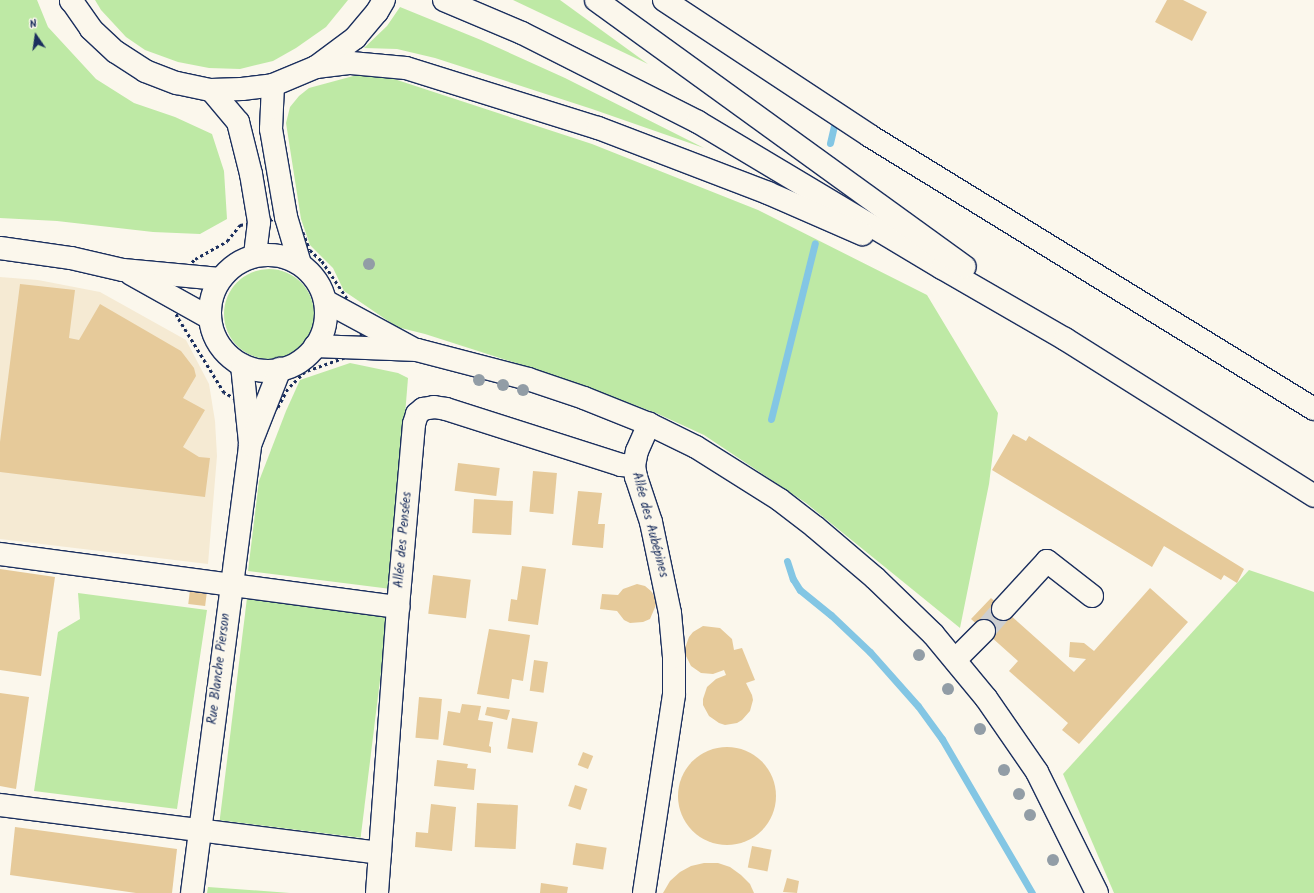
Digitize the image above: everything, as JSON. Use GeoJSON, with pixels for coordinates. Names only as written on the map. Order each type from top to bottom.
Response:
{"type":"FeatureCollection","features":[{"type":"Feature","properties":{"kind":"street"},"geometry":{"type":"LineString","coordinates":[[71,0],[91,29],[116,52],[145,71],[178,83],[211,90],[242,89],[273,85],[316,67],[354,38],[370,20],[384,0]]}},
{"type":"Feature","properties":{"kind":"street"},"geometry":{"type":"LineString","coordinates":[[444,0],[522,33],[698,122],[1065,340],[1314,496]]}},
{"type":"Feature","properties":{"kind":"street"},"geometry":{"type":"LineString","coordinates":[[596,0],[1065,340]]}},
{"type":"Feature","properties":{"kind":"street"},"geometry":{"type":"LineString","coordinates":[[664,0],[870,136],[1314,409]]}},
{"type":"Feature","properties":{"kind":"street"},"geometry":{"type":"LineString","coordinates":[[316,67],[351,63],[406,68],[598,128],[768,193],[942,268]]}},
{"type":"Feature","properties":{"kind":"street"},"geometry":{"type":"LineString","coordinates":[[273,85],[271,129],[286,217],[300,264]]}},
{"type":"Feature","properties":{"kind":"street"},"geometry":{"type":"LineString","coordinates":[[211,90],[238,122],[251,174],[258,222],[255,256]]}},
{"type":"Feature","properties":{"kind":"street"},"geometry":{"type":"LineString","coordinates":[[0,248],[71,258],[123,270],[220,279]]}},
{"type":"Feature","properties":{"kind":"street"},"geometry":{"type":"LineString","coordinates":[[270,255],[286,258],[300,264],[315,280],[325,301],[326,316],[322,332],[315,346],[293,365],[280,369],[260,370],[242,365],[226,353],[215,337],[210,318],[210,304],[220,279],[230,269],[242,261],[255,256],[270,255]]}},
{"type":"Feature","properties":{"kind":"street"},"geometry":{"type":"LineString","coordinates":[[123,270],[210,318]]}},
{"type":"Feature","properties":{"kind":"street"},"geometry":{"type":"LineString","coordinates":[[325,301],[417,350]]}},
{"type":"Feature","properties":{"kind":"street"},"geometry":{"type":"LineString","coordinates":[[315,346],[417,350],[528,379],[584,398],[649,424],[696,447],[740,473],[815,527],[875,578],[934,634],[986,698],[1037,772],[1097,893]]}},
{"type":"Feature","properties":{"kind":"street","name":"Rue Blanche Pierson"},"geometry":{"type":"LineString","coordinates":[[242,365],[256,406]]}},
{"type":"Feature","properties":{"kind":"street","name":"Rue Blanche Pierson"},"geometry":{"type":"LineString","coordinates":[[192,893],[231,584],[256,406],[280,369]]}},
{"type":"Feature","properties":{"kind":"street","name":"Allée des Pensées"},"geometry":{"type":"LineString","coordinates":[[377,893],[398,607],[414,424],[417,414],[423,409],[434,407],[621,465],[634,466]]}},
{"type":"Feature","properties":{"kind":"street","name":"Allée des Aubépines"},"geometry":{"type":"LineString","coordinates":[[644,893],[671,725],[674,694],[674,657],[670,613],[651,522],[636,477],[634,466],[637,451],[649,424]]}},
{"type":"Feature","properties":{"kind":"street"},"geometry":{"type":"LineString","coordinates":[[0,554],[398,607]]}},
{"type":"Feature","properties":{"kind":"street"},"geometry":{"type":"LineString","coordinates":[[1003,609],[1047,561],[1092,596]]}},
{"type":"Feature","properties":{"kind":"street"},"geometry":{"type":"LineString","coordinates":[[955,660],[984,631]]}},
{"type":"Feature","properties":{"kind":"street"},"geometry":{"type":"LineString","coordinates":[[0,805],[380,853]]}},
{"type":"Feature","properties":{"kind":"path"},"geometry":{"type":"LineString","coordinates":[[256,406],[224,393],[177,317],[170,296],[179,275],[195,258],[227,241],[240,225],[258,222]]}},
{"type":"Feature","properties":{"kind":"shaded area"},"geometry":{"type":"Polygon","coordinates":[[[0,277],[38,280],[100,292],[186,340],[209,384],[215,421],[217,456],[208,564],[0,539],[0,277]]]}},
{"type":"Feature","properties":{"kind":"green space"},"geometry":{"type":"Polygon","coordinates":[[[0,0],[37,0],[48,27],[96,79],[134,103],[175,117],[212,134],[224,171],[227,219],[200,234],[153,232],[57,221],[0,218],[0,0]]]}},
{"type":"Feature","properties":{"kind":"green space"},"geometry":{"type":"Polygon","coordinates":[[[95,0],[348,0],[326,27],[296,48],[273,61],[240,69],[209,68],[178,62],[145,50],[126,37],[101,10],[95,0]]]}},
{"type":"Feature","properties":{"kind":"green space"},"geometry":{"type":"Polygon","coordinates":[[[513,0],[560,0],[648,64],[513,0]]]}},
{"type":"Feature","properties":{"kind":"green space"},"geometry":{"type":"Polygon","coordinates":[[[400,7],[481,40],[565,78],[704,148],[592,109],[435,58],[397,49],[364,48],[387,26],[400,7]]]}},
{"type":"Feature","properties":{"kind":"green space"},"geometry":{"type":"Polygon","coordinates":[[[357,75],[388,77],[592,144],[758,210],[927,295],[998,413],[989,484],[960,628],[806,503],[704,435],[656,413],[550,374],[425,334],[397,327],[344,291],[333,268],[310,245],[301,219],[286,123],[290,107],[299,96],[309,88],[357,75]]]}},
{"type":"Feature","properties":{"kind":"green space"},"geometry":{"type":"Polygon","coordinates":[[[260,269],[278,269],[294,276],[307,289],[314,305],[314,323],[307,339],[294,352],[278,359],[260,359],[244,352],[231,339],[224,323],[224,305],[231,289],[244,276],[260,269]]]}},
{"type":"Feature","properties":{"kind":"green space"},"geometry":{"type":"Polygon","coordinates":[[[350,363],[398,373],[408,378],[391,589],[248,571],[259,481],[286,411],[300,380],[350,363]]]}},
{"type":"Feature","properties":{"kind":"green space"},"geometry":{"type":"Polygon","coordinates":[[[1249,570],[1314,592],[1314,893],[1114,893],[1063,774],[1249,570]]]}},
{"type":"Feature","properties":{"kind":"green space"},"geometry":{"type":"Polygon","coordinates":[[[78,593],[207,610],[177,809],[34,791],[58,632],[80,619],[78,593]]]}},
{"type":"Feature","properties":{"kind":"green space"},"geometry":{"type":"Polygon","coordinates":[[[247,598],[388,615],[361,838],[220,820],[247,598]]]}},
{"type":"Feature","properties":{"kind":"green space"},"geometry":{"type":"Polygon","coordinates":[[[208,887],[290,893],[207,893],[208,887]]]}},
{"type":"Feature","properties":{"kind":"building"},"geometry":{"type":"Polygon","coordinates":[[[1167,0],[1183,0],[1207,12],[1192,41],[1155,22],[1167,0]]]}},
{"type":"Feature","properties":{"kind":"building"},"geometry":{"type":"Polygon","coordinates":[[[20,284],[75,290],[69,338],[79,340],[100,304],[181,351],[194,368],[196,376],[183,398],[205,410],[183,447],[199,457],[210,458],[205,497],[0,472],[0,442],[20,284]]]}},
{"type":"Feature","properties":{"kind":"building"},"geometry":{"type":"Polygon","coordinates":[[[1013,434],[1026,441],[1029,436],[1244,569],[1237,583],[1224,575],[1221,580],[1164,546],[1152,567],[992,470],[1013,434]]]}},
{"type":"Feature","properties":{"kind":"building"},"geometry":{"type":"Polygon","coordinates":[[[458,463],[500,468],[496,496],[455,491],[458,463]]]}},
{"type":"Feature","properties":{"kind":"building"},"geometry":{"type":"Polygon","coordinates":[[[533,471],[557,473],[553,514],[529,512],[533,471]]]}},
{"type":"Feature","properties":{"kind":"building"},"geometry":{"type":"Polygon","coordinates":[[[578,491],[602,493],[598,524],[605,524],[603,548],[572,545],[578,491]]]}},
{"type":"Feature","properties":{"kind":"building"},"geometry":{"type":"Polygon","coordinates":[[[474,499],[513,501],[511,535],[472,533],[474,499]]]}},
{"type":"Feature","properties":{"kind":"building"},"geometry":{"type":"Polygon","coordinates":[[[522,566],[546,569],[538,625],[508,621],[511,599],[517,600],[522,566]]]}},
{"type":"Feature","properties":{"kind":"building"},"geometry":{"type":"Polygon","coordinates":[[[0,569],[55,577],[41,676],[0,670],[0,569]]]}},
{"type":"Feature","properties":{"kind":"building"},"geometry":{"type":"Polygon","coordinates":[[[433,575],[471,580],[466,618],[428,614],[433,575]]]}},
{"type":"Feature","properties":{"kind":"building"},"geometry":{"type":"Polygon","coordinates":[[[637,584],[645,586],[655,597],[656,605],[650,619],[643,622],[630,623],[624,620],[617,611],[600,609],[602,594],[618,595],[623,589],[637,584]]]}},
{"type":"Feature","properties":{"kind":"building"},"geometry":{"type":"Polygon","coordinates":[[[1150,588],[1188,622],[1079,744],[1062,730],[1068,723],[1009,671],[1018,661],[971,619],[991,598],[1074,672],[1086,659],[1069,657],[1070,642],[1084,643],[1094,651],[1150,588]]]}},
{"type":"Feature","properties":{"kind":"building"},"geometry":{"type":"Polygon","coordinates":[[[190,590],[207,592],[205,606],[188,604],[190,590]]]}},
{"type":"Feature","properties":{"kind":"building"},"geometry":{"type":"Polygon","coordinates":[[[703,626],[720,628],[732,639],[734,650],[742,648],[755,680],[746,683],[753,700],[750,711],[737,723],[725,725],[719,723],[709,716],[703,705],[703,699],[707,687],[716,679],[726,675],[724,670],[713,674],[701,673],[691,666],[685,654],[685,648],[689,637],[693,632],[703,626]]]}},
{"type":"Feature","properties":{"kind":"building"},"geometry":{"type":"Polygon","coordinates":[[[489,629],[530,635],[523,681],[512,679],[509,699],[477,694],[489,629]]]}},
{"type":"Feature","properties":{"kind":"building"},"geometry":{"type":"Polygon","coordinates":[[[534,660],[548,662],[544,693],[530,691],[534,660]]]}},
{"type":"Feature","properties":{"kind":"building"},"geometry":{"type":"Polygon","coordinates":[[[0,693],[29,697],[16,789],[0,786],[0,693]]]}},
{"type":"Feature","properties":{"kind":"building"},"geometry":{"type":"Polygon","coordinates":[[[419,697],[442,699],[438,740],[415,738],[419,697]]]}},
{"type":"Feature","properties":{"kind":"building"},"geometry":{"type":"Polygon","coordinates":[[[462,704],[481,706],[478,720],[493,722],[489,746],[491,747],[491,753],[443,745],[448,711],[460,713],[462,704]]]}},
{"type":"Feature","properties":{"kind":"building"},"geometry":{"type":"Polygon","coordinates":[[[487,707],[510,710],[507,720],[485,715],[487,707]]]}},
{"type":"Feature","properties":{"kind":"building"},"geometry":{"type":"Polygon","coordinates":[[[512,718],[538,722],[533,753],[507,749],[512,718]]]}},
{"type":"Feature","properties":{"kind":"building"},"geometry":{"type":"Polygon","coordinates":[[[727,747],[746,751],[761,762],[772,777],[776,796],[772,815],[761,830],[746,841],[727,845],[708,841],[693,830],[682,815],[678,796],[682,777],[693,762],[708,751],[727,747]]]}},
{"type":"Feature","properties":{"kind":"building"},"geometry":{"type":"Polygon","coordinates":[[[583,752],[593,756],[588,769],[578,765],[583,752]]]}},
{"type":"Feature","properties":{"kind":"building"},"geometry":{"type":"Polygon","coordinates":[[[437,760],[468,764],[467,768],[476,769],[474,790],[434,786],[437,760]]]}},
{"type":"Feature","properties":{"kind":"building"},"geometry":{"type":"Polygon","coordinates":[[[575,785],[587,789],[581,810],[568,806],[575,785]]]}},
{"type":"Feature","properties":{"kind":"building"},"geometry":{"type":"Polygon","coordinates":[[[477,803],[518,805],[516,849],[475,847],[477,803]]]}},
{"type":"Feature","properties":{"kind":"building"},"geometry":{"type":"Polygon","coordinates":[[[431,804],[456,807],[452,851],[415,847],[416,832],[428,833],[431,804]]]}},
{"type":"Feature","properties":{"kind":"building"},"geometry":{"type":"Polygon","coordinates":[[[15,827],[177,849],[172,893],[136,893],[10,875],[15,827]]]}},
{"type":"Feature","properties":{"kind":"building"},"geometry":{"type":"Polygon","coordinates":[[[576,843],[607,848],[603,870],[573,865],[576,843]]]}},
{"type":"Feature","properties":{"kind":"building"},"geometry":{"type":"Polygon","coordinates":[[[752,846],[772,850],[767,871],[748,868],[752,846]]]}},
{"type":"Feature","properties":{"kind":"building"},"geometry":{"type":"Polygon","coordinates":[[[704,863],[718,863],[730,867],[750,884],[754,893],[663,893],[670,881],[680,872],[691,866],[704,863]]]}},
{"type":"Feature","properties":{"kind":"building"},"geometry":{"type":"Polygon","coordinates":[[[787,878],[799,881],[797,893],[783,892],[787,878]]]}},
{"type":"Feature","properties":{"kind":"building"},"geometry":{"type":"Polygon","coordinates":[[[541,883],[568,887],[567,893],[540,893],[541,883]]]}},
{"type":"Feature","properties":{"kind":"waterway"},"geometry":{"type":"LineString","coordinates":[[830,143],[834,125]]}},
{"type":"Feature","properties":{"kind":"waterway"},"geometry":{"type":"LineString","coordinates":[[771,419],[815,243]]}},
{"type":"Feature","properties":{"kind":"waterway"},"geometry":{"type":"LineString","coordinates":[[787,561],[793,579],[800,590],[831,615],[870,652],[918,706],[942,739],[1032,893]]}},
{"type":"Feature","properties":{"kind":"tunnel"},"geometry":{"type":"LineString","coordinates":[[984,631],[1003,609]]}}]}
